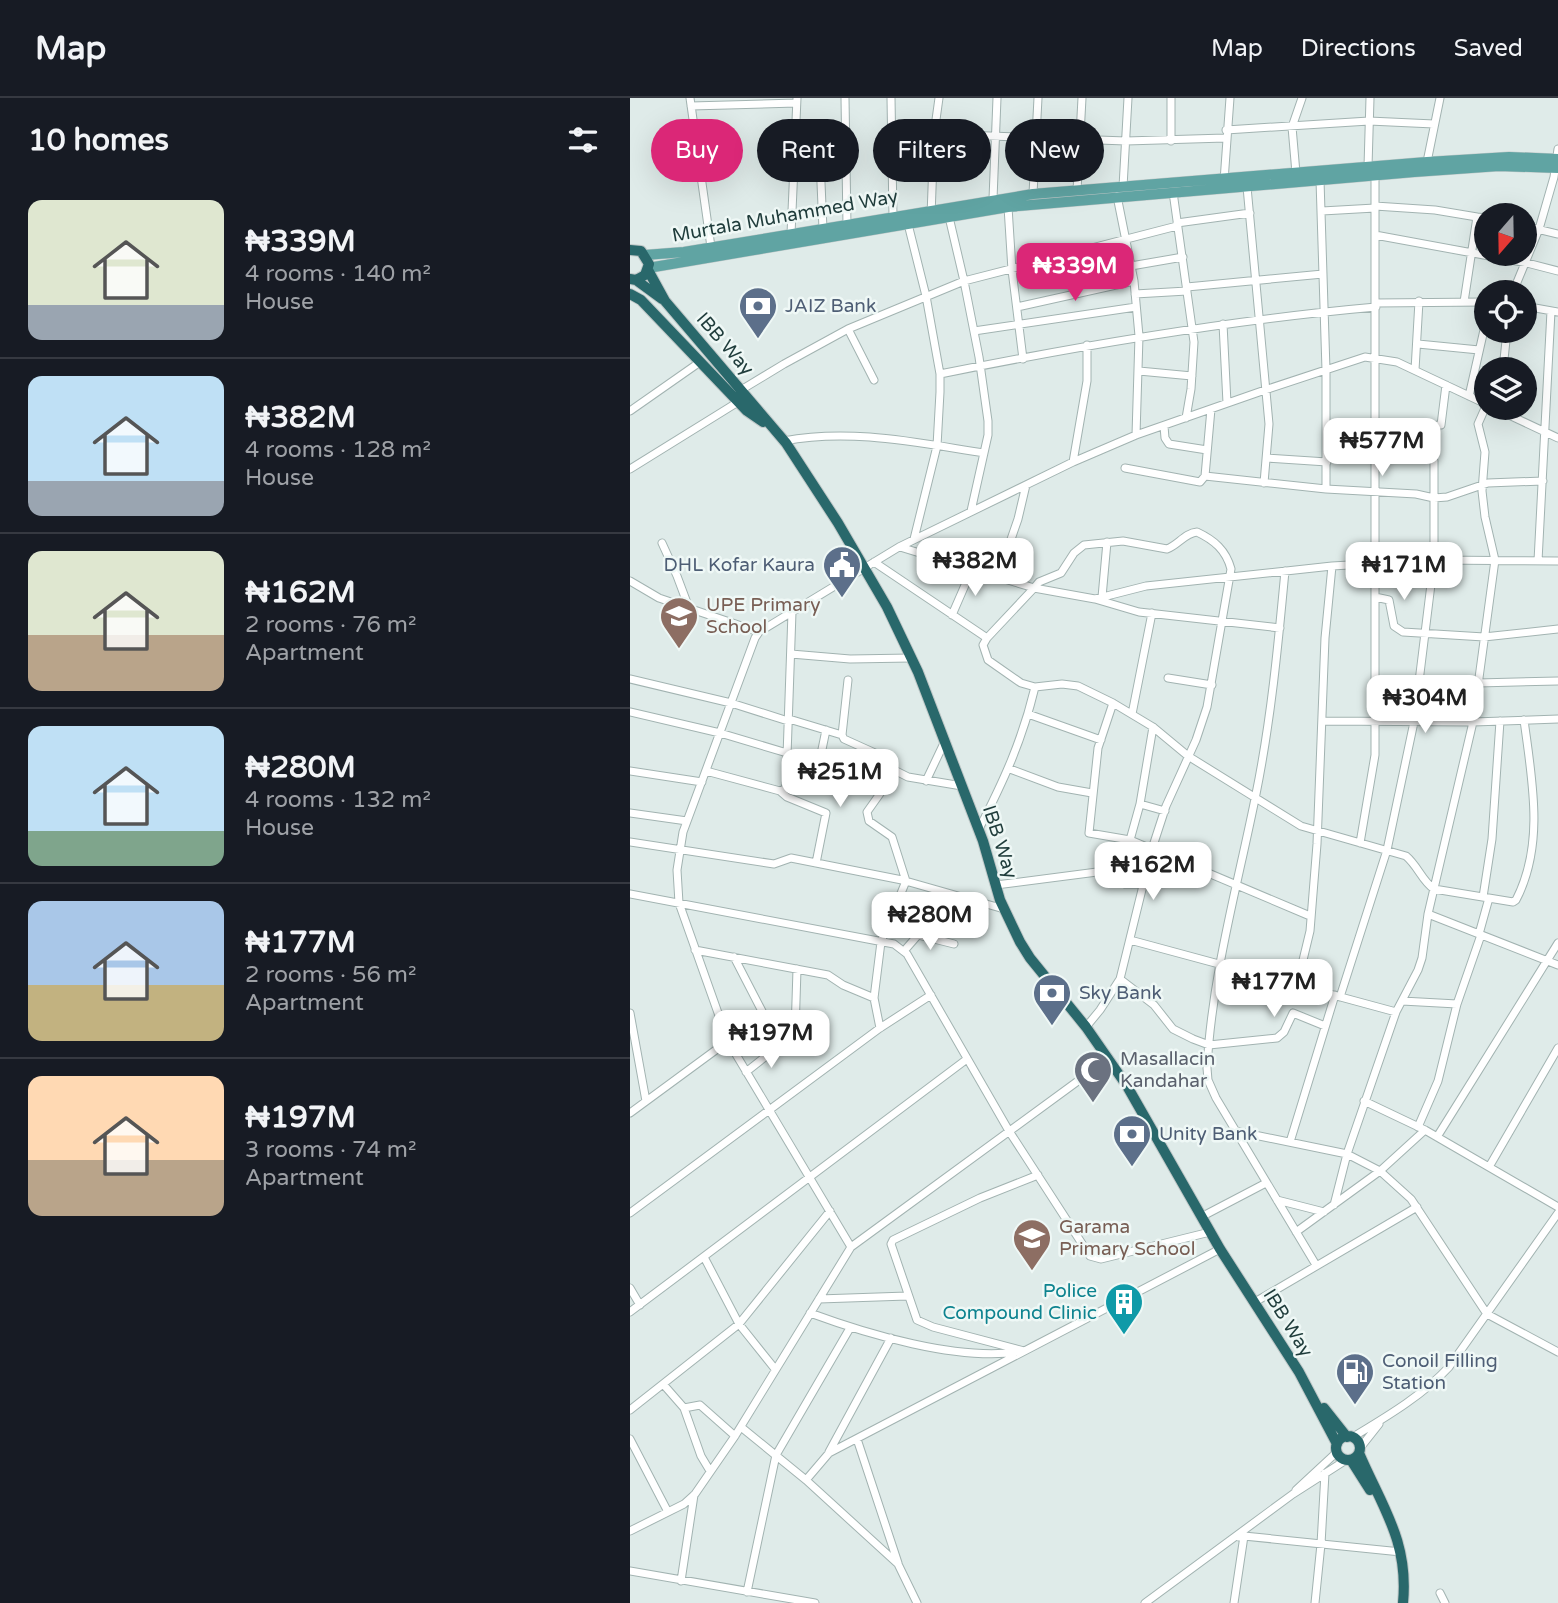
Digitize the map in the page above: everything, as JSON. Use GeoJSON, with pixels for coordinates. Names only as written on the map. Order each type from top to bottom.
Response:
{"type":"FeatureCollection","features":[{"type":"Feature","properties":{"kind":"highway","name":"IBB Way"},"geometry":{"type":"LineString","coordinates":[[635,250],[665,301],[784,441],[869,565],[945,740],[979,830],[1004,909],[1030,958],[1086,1027],[1127,1086],[1220,1249],[1311,1393]]}},
{"type":"Feature","properties":{"kind":"highway"},"geometry":{"type":"LineString","coordinates":[[633,279],[641,278],[648,269]]}},
{"type":"Feature","properties":{"kind":"highway","name":"IBB Way"},"geometry":{"type":"LineString","coordinates":[[633,279],[665,301]]}},
{"type":"Feature","properties":{"kind":"highway"},"geometry":{"type":"LineString","coordinates":[[630,294],[641,300],[747,411],[774,429]]}},
{"type":"Feature","properties":{"kind":"highway"},"geometry":{"type":"LineString","coordinates":[[1311,1393],[1350,1437],[1357,1440],[1349,1453]]}},
{"type":"Feature","properties":{"kind":"highway"},"geometry":{"type":"LineString","coordinates":[[1311,1393],[1382,1502],[1396,1531],[1402,1552],[1403,1603]]}},
{"type":"Feature","properties":{"kind":"highway"},"geometry":{"type":"LineString","coordinates":[[1349,1453],[1350,1437]]}},
{"type":"Feature","properties":{"kind":"main road","name":"Murtala Muhammed Way"},"geometry":{"type":"LineString","coordinates":[[648,269],[908,224],[931,214],[949,217],[1120,191],[1224,183],[1247,187],[1321,180],[1427,162],[1509,157],[1557,163]]}},
{"type":"Feature","properties":{"kind":"main road","name":"Murtala Muhammed Way"},"geometry":{"type":"LineString","coordinates":[[635,250],[711,247],[847,226],[893,216],[931,214],[1033,194],[1077,191],[1173,192],[1296,173],[1557,163]]}},
{"type":"Feature","properties":{"kind":"street"},"geometry":{"type":"LineString","coordinates":[[845,98],[847,226]]}},
{"type":"Feature","properties":{"kind":"street"},"geometry":{"type":"LineString","coordinates":[[891,98],[893,216]]}},
{"type":"Feature","properties":{"kind":"street"},"geometry":{"type":"LineString","coordinates":[[936,119],[939,98]]}},
{"type":"Feature","properties":{"kind":"street"},"geometry":{"type":"LineString","coordinates":[[993,200],[997,98]]}},
{"type":"Feature","properties":{"kind":"street"},"geometry":{"type":"LineString","coordinates":[[1036,119],[1038,98]]}},
{"type":"Feature","properties":{"kind":"street"},"geometry":{"type":"LineString","coordinates":[[1080,119],[1082,98]]}},
{"type":"Feature","properties":{"kind":"street"},"geometry":{"type":"LineString","coordinates":[[1128,98],[1120,191],[1134,281],[1139,336],[1136,435]]}},
{"type":"Feature","properties":{"kind":"street"},"geometry":{"type":"LineString","coordinates":[[1171,98],[1171,141]]}},
{"type":"Feature","properties":{"kind":"street"},"geometry":{"type":"LineString","coordinates":[[1224,183],[1229,98]]}},
{"type":"Feature","properties":{"kind":"street"},"geometry":{"type":"LineString","coordinates":[[1296,173],[1292,127],[1302,98]]}},
{"type":"Feature","properties":{"kind":"street"},"geometry":{"type":"LineString","coordinates":[[1360,843],[1375,755],[1377,358],[1370,98]]}},
{"type":"Feature","properties":{"kind":"street"},"geometry":{"type":"LineString","coordinates":[[1427,162],[1440,98]]}},
{"type":"Feature","properties":{"kind":"street"},"geometry":{"type":"LineString","coordinates":[[711,247],[690,102],[796,100],[791,234]]}},
{"type":"Feature","properties":{"kind":"street"},"geometry":{"type":"LineString","coordinates":[[1104,141],[1171,141],[1369,121],[1434,124]]}},
{"type":"Feature","properties":{"kind":"street"},"geometry":{"type":"LineString","coordinates":[[991,136],[1005,137]]}},
{"type":"Feature","properties":{"kind":"street"},"geometry":{"type":"LineString","coordinates":[[1537,234],[1557,163],[1558,149]]}},
{"type":"Feature","properties":{"kind":"street"},"geometry":{"type":"LineString","coordinates":[[1321,180],[1326,489]]}},
{"type":"Feature","properties":{"kind":"street"},"geometry":{"type":"LineString","coordinates":[[821,182],[823,229]]}},
{"type":"Feature","properties":{"kind":"street"},"geometry":{"type":"LineString","coordinates":[[931,214],[932,182]]}},
{"type":"Feature","properties":{"kind":"street"},"geometry":{"type":"LineString","coordinates":[[1033,182],[1033,194]]}},
{"type":"Feature","properties":{"kind":"street"},"geometry":{"type":"LineString","coordinates":[[1077,182],[1077,191]]}},
{"type":"Feature","properties":{"kind":"street"},"geometry":{"type":"LineString","coordinates":[[1247,187],[1269,424],[1264,483]]}},
{"type":"Feature","properties":{"kind":"street"},"geometry":{"type":"LineString","coordinates":[[1173,192],[1192,328],[1192,376],[1186,418]]}},
{"type":"Feature","properties":{"kind":"street"},"geometry":{"type":"LineString","coordinates":[[1008,207],[1012,270],[1023,359]]}},
{"type":"Feature","properties":{"kind":"street"},"geometry":{"type":"LineString","coordinates":[[1322,211],[1375,207],[1415,208],[1474,216]]}},
{"type":"Feature","properties":{"kind":"street"},"geometry":{"type":"LineString","coordinates":[[741,390],[848,329],[964,281],[1177,225],[1250,213]]}},
{"type":"Feature","properties":{"kind":"street"},"geometry":{"type":"LineString","coordinates":[[949,217],[974,331],[988,421],[988,435],[971,511]]}},
{"type":"Feature","properties":{"kind":"street"},"geometry":{"type":"LineString","coordinates":[[908,224],[926,296],[940,374],[937,446],[914,539]]}},
{"type":"Feature","properties":{"kind":"street"},"geometry":{"type":"LineString","coordinates":[[1539,229],[1558,234]]}},
{"type":"Feature","properties":{"kind":"street"},"geometry":{"type":"LineString","coordinates":[[1375,235],[1474,254]]}},
{"type":"Feature","properties":{"kind":"street"},"geometry":{"type":"LineString","coordinates":[[1464,302],[1474,240]]}},
{"type":"Feature","properties":{"kind":"street"},"geometry":{"type":"LineString","coordinates":[[1092,248],[1104,287]]}},
{"type":"Feature","properties":{"kind":"street"},"geometry":{"type":"LineString","coordinates":[[1131,266],[1183,257]]}},
{"type":"Feature","properties":{"kind":"street"},"geometry":{"type":"LineString","coordinates":[[1537,265],[1558,271]]}},
{"type":"Feature","properties":{"kind":"street"},"geometry":{"type":"LineString","coordinates":[[1135,294],[1323,274]]}},
{"type":"Feature","properties":{"kind":"street"},"geometry":{"type":"LineString","coordinates":[[1017,307],[1134,281]]}},
{"type":"Feature","properties":{"kind":"street"},"geometry":{"type":"LineString","coordinates":[[940,374],[1087,345],[1192,328],[1419,301],[1474,302]]}},
{"type":"Feature","properties":{"kind":"street"},"geometry":{"type":"LineString","coordinates":[[1415,370],[1419,301]]}},
{"type":"Feature","properties":{"kind":"street"},"geometry":{"type":"LineString","coordinates":[[974,331],[1136,307]]}},
{"type":"Feature","properties":{"kind":"street"},"geometry":{"type":"LineString","coordinates":[[1537,309],[1555,312],[1538,561]]}},
{"type":"Feature","properties":{"kind":"street"},"geometry":{"type":"LineString","coordinates":[[1223,324],[1227,403]]}},
{"type":"Feature","properties":{"kind":"street"},"geometry":{"type":"LineString","coordinates":[[848,329],[874,380]]}},
{"type":"Feature","properties":{"kind":"street"},"geometry":{"type":"LineString","coordinates":[[1469,396],[1481,343]]}},
{"type":"Feature","properties":{"kind":"street"},"geometry":{"type":"LineString","coordinates":[[1418,344],[1479,350]]}},
{"type":"Feature","properties":{"kind":"street"},"geometry":{"type":"LineString","coordinates":[[1073,463],[1087,382],[1087,345]]}},
{"type":"Feature","properties":{"kind":"street"},"geometry":{"type":"LineString","coordinates":[[851,1247],[728,1041],[678,903],[677,870],[687,821],[759,632],[899,547],[1073,463],[1136,435],[1326,370],[1365,358],[1377,358],[1397,362],[1474,399]]}},
{"type":"Feature","properties":{"kind":"street"},"geometry":{"type":"LineString","coordinates":[[630,411],[700,362]]}},
{"type":"Feature","properties":{"kind":"street"},"geometry":{"type":"LineString","coordinates":[[1139,371],[1192,376]]}},
{"type":"Feature","properties":{"kind":"street"},"geometry":{"type":"LineString","coordinates":[[1376,428],[1441,425],[1446,385]]}},
{"type":"Feature","properties":{"kind":"street"},"geometry":{"type":"LineString","coordinates":[[630,469],[738,402]]}},
{"type":"Feature","properties":{"kind":"street"},"geometry":{"type":"LineString","coordinates":[[1205,477],[1211,409]]}},
{"type":"Feature","properties":{"kind":"street"},"geometry":{"type":"LineString","coordinates":[[1334,1205],[1364,1101],[1396,1012],[1422,958],[1428,914],[1473,722],[1495,560],[1485,517],[1482,486],[1485,452],[1478,424],[1480,420]]}},
{"type":"Feature","properties":{"kind":"street"},"geometry":{"type":"LineString","coordinates":[[1520,420],[1558,438]]}},
{"type":"Feature","properties":{"kind":"street"},"geometry":{"type":"LineString","coordinates":[[1164,426],[1164,438],[1169,444],[1207,450]]}},
{"type":"Feature","properties":{"kind":"street"},"geometry":{"type":"LineString","coordinates":[[784,441],[811,436],[853,435],[984,453]]}},
{"type":"Feature","properties":{"kind":"street"},"geometry":{"type":"LineString","coordinates":[[1267,458],[1327,462]]}},
{"type":"Feature","properties":{"kind":"street"},"geometry":{"type":"LineString","coordinates":[[1290,1142],[1325,1026],[1387,850],[1413,722],[1426,634],[1434,560],[1434,461]]}},
{"type":"Feature","properties":{"kind":"street"},"geometry":{"type":"LineString","coordinates":[[1125,468],[1196,483],[1205,477],[1326,489],[1416,494],[1434,498],[1447,497],[1488,483],[1543,481]]}},
{"type":"Feature","properties":{"kind":"street"},"geometry":{"type":"LineString","coordinates":[[998,577],[1018,519],[1026,485]]}},
{"type":"Feature","properties":{"kind":"street"},"geometry":{"type":"LineString","coordinates":[[1086,1027],[1119,979],[1152,849],[1165,811],[1188,756],[1207,707],[1231,576],[1224,553],[1212,540],[1196,532],[1190,533],[1167,549],[1123,541],[1084,545],[1074,553],[1061,573],[1040,582],[987,638],[983,645],[988,660],[1021,683],[1035,687],[1069,684],[1113,703],[1153,727],[1188,756],[1301,825],[1406,856],[1434,889],[1513,902],[1516,900],[1529,870],[1534,842],[1531,778],[1524,720]]}},
{"type":"Feature","properties":{"kind":"street"},"geometry":{"type":"LineString","coordinates":[[1099,598],[1107,542]]}},
{"type":"Feature","properties":{"kind":"street"},"geometry":{"type":"LineString","coordinates":[[662,543],[689,608]]}},
{"type":"Feature","properties":{"kind":"street"},"geometry":{"type":"LineString","coordinates":[[899,547],[1034,588],[1099,598],[1139,612],[1280,628]]}},
{"type":"Feature","properties":{"kind":"street"},"geometry":{"type":"LineString","coordinates":[[1099,598],[1146,586],[1332,566],[1434,560],[1558,561]]}},
{"type":"Feature","properties":{"kind":"street"},"geometry":{"type":"LineString","coordinates":[[869,565],[987,638]]}},
{"type":"Feature","properties":{"kind":"street"},"geometry":{"type":"LineString","coordinates":[[1297,985],[1310,931],[1332,566]]}},
{"type":"Feature","properties":{"kind":"street"},"geometry":{"type":"LineString","coordinates":[[952,615],[972,569]]}},
{"type":"Feature","properties":{"kind":"street"},"geometry":{"type":"LineString","coordinates":[[1284,571],[1270,717],[1220,965],[1209,1045],[1208,1080],[1235,1131],[1316,1265]]}},
{"type":"Feature","properties":{"kind":"street"},"geometry":{"type":"LineString","coordinates":[[630,581],[659,598],[759,632]]}},
{"type":"Feature","properties":{"kind":"street"},"geometry":{"type":"LineString","coordinates":[[1375,597],[1389,600],[1397,629],[1426,634],[1484,637],[1558,629]]}},
{"type":"Feature","properties":{"kind":"street"},"geometry":{"type":"LineString","coordinates":[[780,791],[785,789],[786,785],[792,612]]}},
{"type":"Feature","properties":{"kind":"street"},"geometry":{"type":"LineString","coordinates":[[1132,714],[1152,613]]}},
{"type":"Feature","properties":{"kind":"street"},"geometry":{"type":"LineString","coordinates":[[791,654],[850,659],[911,658]]}},
{"type":"Feature","properties":{"kind":"street"},"geometry":{"type":"LineString","coordinates":[[1168,678],[1212,685]]}},
{"type":"Feature","properties":{"kind":"street"},"geometry":{"type":"LineString","coordinates":[[630,679],[731,702],[842,735],[844,739],[875,753],[896,771],[908,777],[962,786]]}},
{"type":"Feature","properties":{"kind":"street"},"geometry":{"type":"LineString","coordinates":[[842,735],[848,680]]}},
{"type":"Feature","properties":{"kind":"street"},"geometry":{"type":"LineString","coordinates":[[1478,683],[1558,681]]}},
{"type":"Feature","properties":{"kind":"street"},"geometry":{"type":"LineString","coordinates":[[979,830],[1010,769],[1035,687]]}},
{"type":"Feature","properties":{"kind":"street"},"geometry":{"type":"LineString","coordinates":[[1113,703],[1101,740],[1092,793],[1089,833],[1130,840],[1310,916]]}},
{"type":"Feature","properties":{"kind":"street"},"geometry":{"type":"LineString","coordinates":[[630,712],[720,733],[788,753]]}},
{"type":"Feature","properties":{"kind":"street"},"geometry":{"type":"LineString","coordinates":[[1028,715],[1101,740]]}},
{"type":"Feature","properties":{"kind":"street"},"geometry":{"type":"LineString","coordinates":[[1322,721],[1473,722],[1558,719]]}},
{"type":"Feature","properties":{"kind":"street"},"geometry":{"type":"LineString","coordinates":[[1296,1232],[1380,1171],[1422,1129],[1480,934],[1492,839],[1500,721]]}},
{"type":"Feature","properties":{"kind":"street"},"geometry":{"type":"LineString","coordinates":[[1130,840],[1140,804],[1153,727]]}},
{"type":"Feature","properties":{"kind":"street"},"geometry":{"type":"LineString","coordinates":[[786,785],[809,784],[820,759],[826,730]]}},
{"type":"Feature","properties":{"kind":"street"},"geometry":{"type":"LineString","coordinates":[[926,781],[945,740]]}},
{"type":"Feature","properties":{"kind":"street"},"geometry":{"type":"LineString","coordinates":[[1010,769],[1058,787],[1092,793]]}},
{"type":"Feature","properties":{"kind":"street"},"geometry":{"type":"LineString","coordinates":[[630,771],[702,782]]}},
{"type":"Feature","properties":{"kind":"street"},"geometry":{"type":"LineString","coordinates":[[706,771],[780,791],[787,797],[826,813],[816,863]]}},
{"type":"Feature","properties":{"kind":"street"},"geometry":{"type":"LineString","coordinates":[[880,1028],[874,998],[881,942],[906,881],[892,837],[869,821],[867,812],[896,771]]}},
{"type":"Feature","properties":{"kind":"street"},"geometry":{"type":"LineString","coordinates":[[1140,804],[1165,811]]}},
{"type":"Feature","properties":{"kind":"street"},"geometry":{"type":"LineString","coordinates":[[630,813],[687,821]]}},
{"type":"Feature","properties":{"kind":"street"},"geometry":{"type":"LineString","coordinates":[[630,842],[774,864],[791,858],[906,881],[1004,909]]}},
{"type":"Feature","properties":{"kind":"street"},"geometry":{"type":"LineString","coordinates":[[996,886],[1097,872],[1125,884],[1143,884]]}},
{"type":"Feature","properties":{"kind":"street"},"geometry":{"type":"LineString","coordinates":[[630,894],[894,944],[904,951],[1009,1131],[1090,1256],[1094,1259],[1210,1232]]}},
{"type":"Feature","properties":{"kind":"street"},"geometry":{"type":"LineString","coordinates":[[1428,914],[1558,965]]}},
{"type":"Feature","properties":{"kind":"street"},"geometry":{"type":"LineString","coordinates":[[904,951],[918,935],[954,944]]}},
{"type":"Feature","properties":{"kind":"street"},"geometry":{"type":"LineString","coordinates":[[1130,940],[1396,1012]]}},
{"type":"Feature","properties":{"kind":"street"},"geometry":{"type":"LineString","coordinates":[[1437,1138],[1558,943]]}},
{"type":"Feature","properties":{"kind":"street"},"geometry":{"type":"LineString","coordinates":[[695,950],[828,975],[843,985],[874,998]]}},
{"type":"Feature","properties":{"kind":"street"},"geometry":{"type":"LineString","coordinates":[[734,957],[779,1046]]}},
{"type":"Feature","properties":{"kind":"street"},"geometry":{"type":"LineString","coordinates":[[746,1072],[794,1033],[797,969]]}},
{"type":"Feature","properties":{"kind":"street"},"geometry":{"type":"LineString","coordinates":[[1119,979],[1154,1004],[1172,1029],[1209,1045],[1277,1038],[1284,1032],[1293,1013],[1325,1026]]}},
{"type":"Feature","properties":{"kind":"street"},"geometry":{"type":"LineString","coordinates":[[630,1213],[880,1028],[931,995]]}},
{"type":"Feature","properties":{"kind":"street"},"geometry":{"type":"LineString","coordinates":[[1402,1001],[1457,1004]]}},
{"type":"Feature","properties":{"kind":"street"},"geometry":{"type":"LineString","coordinates":[[630,1013],[646,1101]]}},
{"type":"Feature","properties":{"kind":"street"},"geometry":{"type":"LineString","coordinates":[[630,1112],[728,1041]]}},
{"type":"Feature","properties":{"kind":"street"},"geometry":{"type":"LineString","coordinates":[[1489,1167],[1558,1048]]}},
{"type":"Feature","properties":{"kind":"street"},"geometry":{"type":"LineString","coordinates":[[630,1312],[967,1059]]}},
{"type":"Feature","properties":{"kind":"street"},"geometry":{"type":"LineString","coordinates":[[630,1531],[684,1504],[695,1494],[741,1427],[851,1247],[1108,1059]]}},
{"type":"Feature","properties":{"kind":"street"},"geometry":{"type":"LineString","coordinates":[[1364,1101],[1422,1129],[1558,1207]]}},
{"type":"Feature","properties":{"kind":"street"},"geometry":{"type":"LineString","coordinates":[[1235,1131],[1347,1154],[1380,1171],[1403,1190],[1417,1207],[1487,1314],[1558,1352]]}},
{"type":"Feature","properties":{"kind":"street"},"geometry":{"type":"LineString","coordinates":[[1025,1351],[917,1320],[891,1248],[893,1240],[1038,1175]]}},
{"type":"Feature","properties":{"kind":"street"},"geometry":{"type":"LineString","coordinates":[[1201,1217],[1266,1183]]}},
{"type":"Feature","properties":{"kind":"street"},"geometry":{"type":"LineString","coordinates":[[1277,1200],[1324,1212]]}},
{"type":"Feature","properties":{"kind":"street"},"geometry":{"type":"LineString","coordinates":[[1255,1303],[1417,1207]]}},
{"type":"Feature","properties":{"kind":"street"},"geometry":{"type":"LineString","coordinates":[[630,1410],[739,1324],[830,1211]]}},
{"type":"Feature","properties":{"kind":"street"},"geometry":{"type":"LineString","coordinates":[[1293,1494],[1325,1473],[1384,1419],[1437,1380],[1558,1213]]}},
{"type":"Feature","properties":{"kind":"street"},"geometry":{"type":"LineString","coordinates":[[829,1452],[1220,1249]]}},
{"type":"Feature","properties":{"kind":"street"},"geometry":{"type":"LineString","coordinates":[[704,1257],[739,1324],[775,1369]]}},
{"type":"Feature","properties":{"kind":"street"},"geometry":{"type":"LineString","coordinates":[[630,1288],[640,1304]]}},
{"type":"Feature","properties":{"kind":"street"},"geometry":{"type":"LineString","coordinates":[[819,1299],[907,1296]]}},
{"type":"Feature","properties":{"kind":"street"},"geometry":{"type":"LineString","coordinates":[[810,1313],[850,1328],[914,1344],[958,1351],[1025,1351]]}},
{"type":"Feature","properties":{"kind":"street"},"geometry":{"type":"LineString","coordinates":[[747,1592],[776,1455],[850,1328]]}},
{"type":"Feature","properties":{"kind":"street"},"geometry":{"type":"LineString","coordinates":[[806,1480],[829,1452],[891,1338]]}},
{"type":"Feature","properties":{"kind":"street"},"geometry":{"type":"LineString","coordinates":[[663,1384],[684,1408],[701,1456],[710,1471]]}},
{"type":"Feature","properties":{"kind":"street"},"geometry":{"type":"LineString","coordinates":[[684,1408],[700,1405],[735,1436]]}},
{"type":"Feature","properties":{"kind":"street"},"geometry":{"type":"LineString","coordinates":[[1350,1437],[1384,1419]]}},
{"type":"Feature","properties":{"kind":"street"},"geometry":{"type":"LineString","coordinates":[[741,1427],[806,1480],[898,1564]]}},
{"type":"Feature","properties":{"kind":"street"},"geometry":{"type":"LineString","coordinates":[[630,1439],[668,1512]]}},
{"type":"Feature","properties":{"kind":"street"},"geometry":{"type":"LineString","coordinates":[[857,1439],[898,1564],[917,1603]]}},
{"type":"Feature","properties":{"kind":"street"},"geometry":{"type":"LineString","coordinates":[[1145,1603],[1240,1536],[1349,1453]]}},
{"type":"Feature","properties":{"kind":"street"},"geometry":{"type":"LineString","coordinates":[[1315,1603],[1325,1473]]}},
{"type":"Feature","properties":{"kind":"street"},"geometry":{"type":"LineString","coordinates":[[681,1581],[695,1494]]}},
{"type":"Feature","properties":{"kind":"street"},"geometry":{"type":"LineString","coordinates":[[1240,1536],[1402,1552]]}},
{"type":"Feature","properties":{"kind":"street"},"geometry":{"type":"LineString","coordinates":[[1234,1603],[1240,1536]]}},
{"type":"Feature","properties":{"kind":"street"},"geometry":{"type":"LineString","coordinates":[[630,1571],[815,1603]]}},
{"type":"Feature","properties":{"kind":"street"},"geometry":{"type":"LineString","coordinates":[[1440,1593],[1445,1603]]}},
{"type":"Feature","properties":{"kind":"street"},"geometry":{"type":"LineString","coordinates":[[754,1603],[756,1594]]}},
{"type":"Feature","properties":{"kind":"place","name":"JAIZ Bank"},"geometry":{"type":"Point","coordinates":[758,340]}},
{"type":"Feature","properties":{"kind":"place","name":"DHL Kofar Kaura"},"geometry":{"type":"Point","coordinates":[842,599]}},
{"type":"Feature","properties":{"kind":"place","name":"UPE Primary School"},"geometry":{"type":"Point","coordinates":[679,650]}},
{"type":"Feature","properties":{"kind":"place","name":"Sky Bank"},"geometry":{"type":"Point","coordinates":[1052,1027]}},
{"type":"Feature","properties":{"kind":"place","name":"Masallacin Kandahar"},"geometry":{"type":"Point","coordinates":[1093,1104]}},
{"type":"Feature","properties":{"kind":"place","name":"Unity Bank"},"geometry":{"type":"Point","coordinates":[1132,1168]}},
{"type":"Feature","properties":{"kind":"place","name":"Garama Primary School"},"geometry":{"type":"Point","coordinates":[1032,1272]}},
{"type":"Feature","properties":{"kind":"place","name":"Police Compound Clinic"},"geometry":{"type":"Point","coordinates":[1124,1336]}},
{"type":"Feature","properties":{"kind":"place","name":"Conoil Filling Station"},"geometry":{"type":"Point","coordinates":[1355,1406]}}]}
